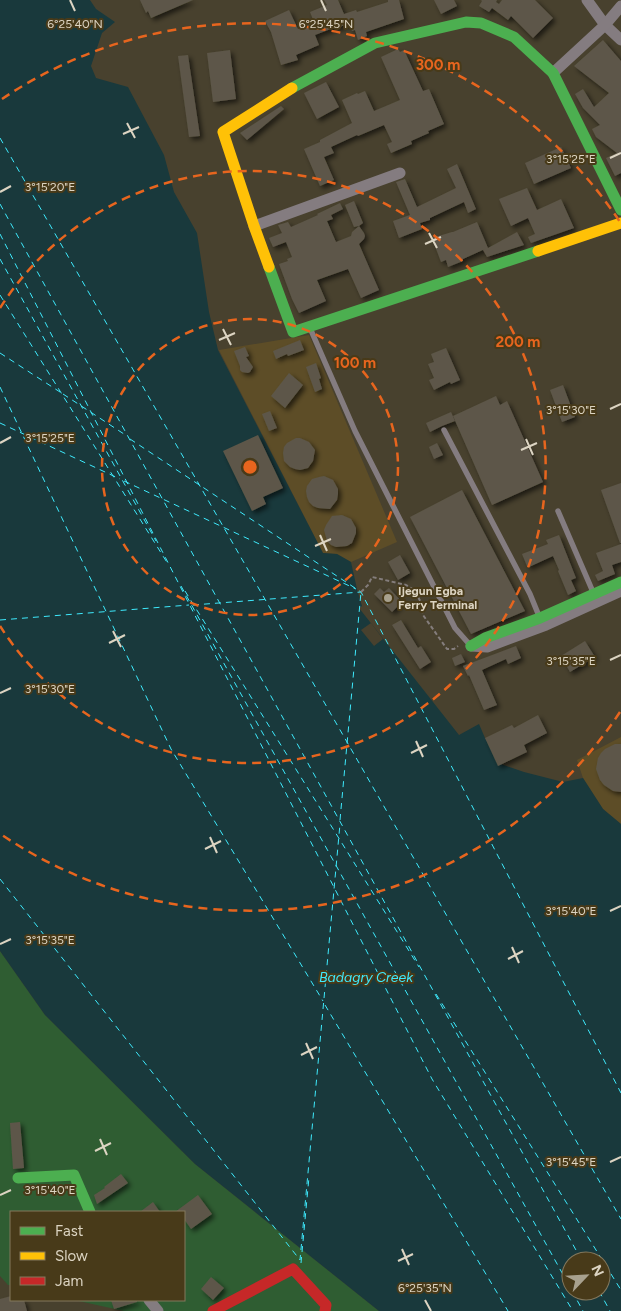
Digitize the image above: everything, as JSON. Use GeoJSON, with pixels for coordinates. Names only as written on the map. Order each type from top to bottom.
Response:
{"type":"FeatureCollection","features":[{"type":"Feature","properties":{"kind":"street"},"geometry":{"type":"LineString","coordinates":[[587,0],[605,25],[621,40]]}},
{"type":"Feature","properties":{"kind":"street"},"geometry":{"type":"LineString","coordinates":[[553,73],[605,25],[621,6]]}},
{"type":"Feature","properties":{"kind":"street"},"geometry":{"type":"LineString","coordinates":[[621,210],[553,73],[514,37],[481,23],[466,22],[375,43],[286,91],[223,132],[254,226],[293,332],[621,223]]}},
{"type":"Feature","properties":{"kind":"street"},"geometry":{"type":"LineString","coordinates":[[254,226],[400,173]]}},
{"type":"Feature","properties":{"kind":"street"},"geometry":{"type":"LineString","coordinates":[[469,643],[540,618],[621,582]]}},
{"type":"Feature","properties":{"kind":"street"},"geometry":{"type":"LineString","coordinates":[[469,643],[487,647],[546,625],[621,591]]}},
{"type":"Feature","properties":{"kind":"street"},"geometry":{"type":"LineString","coordinates":[[18,1178],[74,1175],[90,1211]]}},
{"type":"Feature","properties":{"kind":"street"},"geometry":{"type":"LineString","coordinates":[[213,1311],[293,1269],[326,1306],[325,1311]]}},
{"type":"Feature","properties":{"kind":"lane"},"geometry":{"type":"LineString","coordinates":[[310,326],[355,431],[455,628],[469,643]]}},
{"type":"Feature","properties":{"kind":"lane"},"geometry":{"type":"LineString","coordinates":[[444,430],[530,594],[540,618]]}},
{"type":"Feature","properties":{"kind":"lane"},"geometry":{"type":"LineString","coordinates":[[558,511],[594,594]]}},
{"type":"Feature","properties":{"kind":"path"},"geometry":{"type":"LineString","coordinates":[[361,592],[368,585],[372,577],[406,585],[414,590],[420,599],[423,615],[447,649],[454,649],[469,643]]}},
{"type":"Feature","properties":{"kind":"shaded area"},"geometry":{"type":"Polygon","coordinates":[[[309,335],[397,542],[351,562],[337,554],[323,553],[219,350],[309,335]]]}},
{"type":"Feature","properties":{"kind":"shaded area"},"geometry":{"type":"Polygon","coordinates":[[[621,737],[621,824],[603,809],[583,778],[577,760],[621,737]]]}},
{"type":"Feature","properties":{"kind":"green space"},"geometry":{"type":"Polygon","coordinates":[[[0,951],[45,1015],[195,1164],[379,1311],[124,1311],[79,1301],[185,1301],[185,1211],[10,1211],[10,1285],[0,1276],[0,951]]]}},
{"type":"Feature","properties":{"kind":"water","name":"Badagry Creek"},"geometry":{"type":"Polygon","coordinates":[[[0,0],[90,0],[96,9],[115,22],[102,33],[91,66],[96,78],[128,87],[164,155],[174,192],[197,233],[209,312],[218,350],[323,553],[337,554],[351,562],[362,606],[359,608],[459,735],[479,724],[501,764],[563,782],[583,778],[603,809],[621,824],[621,1311],[379,1311],[195,1164],[45,1015],[0,951],[0,0]]]}},
{"type":"Feature","properties":{"kind":"pier"},"geometry":{"type":"Polygon","coordinates":[[[371,623],[383,639],[374,646],[361,630],[371,623]]]}},
{"type":"Feature","properties":{"kind":"building"},"geometry":{"type":"Polygon","coordinates":[[[140,0],[193,0],[151,18],[148,11],[146,13],[140,0]]]}},
{"type":"Feature","properties":{"kind":"building"},"geometry":{"type":"Polygon","coordinates":[[[324,0],[338,0],[344,14],[356,10],[357,12],[388,2],[388,0],[399,0],[404,19],[366,32],[367,36],[358,40],[355,30],[352,31],[350,23],[336,27],[315,35],[319,45],[296,55],[298,60],[281,65],[271,32],[265,21],[289,10],[298,29],[314,22],[310,12],[327,5],[324,0]]]}},
{"type":"Feature","properties":{"kind":"building"},"geometry":{"type":"Polygon","coordinates":[[[434,0],[454,0],[457,6],[441,14],[434,0]]]}},
{"type":"Feature","properties":{"kind":"building"},"geometry":{"type":"Polygon","coordinates":[[[481,0],[497,0],[496,2],[499,4],[502,0],[535,0],[553,18],[533,38],[511,16],[508,20],[492,8],[489,12],[479,6],[481,0]]]}},
{"type":"Feature","properties":{"kind":"building"},"geometry":{"type":"Polygon","coordinates":[[[603,40],[621,61],[621,173],[615,176],[606,158],[617,153],[596,137],[592,129],[600,125],[583,108],[575,94],[583,89],[594,107],[609,93],[574,66],[603,40]]]}},
{"type":"Feature","properties":{"kind":"building"},"geometry":{"type":"Polygon","coordinates":[[[398,49],[400,52],[404,50],[423,91],[429,89],[444,124],[411,141],[412,144],[391,153],[387,144],[392,142],[384,125],[331,147],[334,153],[324,157],[334,180],[320,186],[304,149],[352,123],[342,100],[365,91],[374,111],[400,100],[381,57],[398,49]]]}},
{"type":"Feature","properties":{"kind":"building"},"geometry":{"type":"Polygon","coordinates":[[[230,50],[236,99],[213,102],[207,53],[230,50]]]}},
{"type":"Feature","properties":{"kind":"building"},"geometry":{"type":"Polygon","coordinates":[[[188,55],[200,136],[189,137],[178,56],[188,55]]]}},
{"type":"Feature","properties":{"kind":"building"},"geometry":{"type":"Polygon","coordinates":[[[326,82],[339,107],[317,119],[304,93],[326,82]]]}},
{"type":"Feature","properties":{"kind":"building"},"geometry":{"type":"Polygon","coordinates":[[[281,106],[284,109],[247,140],[240,133],[281,106]]]}},
{"type":"Feature","properties":{"kind":"building"},"geometry":{"type":"Polygon","coordinates":[[[561,147],[571,168],[534,184],[525,163],[561,147]]]}},
{"type":"Feature","properties":{"kind":"building"},"geometry":{"type":"Polygon","coordinates":[[[457,164],[476,209],[468,213],[464,202],[430,218],[430,220],[420,223],[422,229],[399,238],[393,221],[410,215],[396,182],[405,179],[417,207],[456,188],[447,169],[457,164]]]}},
{"type":"Feature","properties":{"kind":"building"},"geometry":{"type":"Polygon","coordinates":[[[527,188],[537,210],[561,199],[574,228],[531,243],[528,237],[535,234],[528,218],[511,226],[499,199],[527,188]]]}},
{"type":"Feature","properties":{"kind":"building"},"geometry":{"type":"Polygon","coordinates":[[[354,201],[363,223],[354,227],[345,205],[354,201]]]}},
{"type":"Feature","properties":{"kind":"building"},"geometry":{"type":"Polygon","coordinates":[[[340,203],[343,209],[331,215],[333,219],[327,221],[336,242],[351,236],[352,232],[359,226],[365,236],[359,244],[379,290],[361,298],[348,269],[317,280],[326,301],[299,313],[279,264],[288,261],[287,259],[292,257],[286,242],[273,247],[269,238],[282,233],[278,225],[288,222],[291,227],[340,203]]]}},
{"type":"Feature","properties":{"kind":"building"},"geometry":{"type":"Polygon","coordinates":[[[477,222],[488,248],[517,232],[524,245],[487,257],[483,250],[485,249],[448,267],[446,260],[441,262],[432,238],[477,222]]]}},
{"type":"Feature","properties":{"kind":"building"},"geometry":{"type":"Polygon","coordinates":[[[300,340],[304,350],[276,359],[273,351],[300,340]]]}},
{"type":"Feature","properties":{"kind":"building"},"geometry":{"type":"Polygon","coordinates":[[[245,347],[249,356],[246,357],[253,367],[248,373],[240,370],[234,351],[245,347]]]}},
{"type":"Feature","properties":{"kind":"building"},"geometry":{"type":"Polygon","coordinates":[[[446,348],[460,380],[451,384],[450,382],[434,390],[429,380],[434,378],[428,364],[434,362],[431,354],[446,348]]]}},
{"type":"Feature","properties":{"kind":"building"},"geometry":{"type":"Polygon","coordinates":[[[316,363],[322,389],[315,392],[306,367],[316,363]]]}},
{"type":"Feature","properties":{"kind":"building"},"geometry":{"type":"Polygon","coordinates":[[[289,373],[303,385],[285,408],[271,396],[289,373]]]}},
{"type":"Feature","properties":{"kind":"building"},"geometry":{"type":"Polygon","coordinates":[[[563,385],[575,417],[562,422],[550,390],[563,385]]]}},
{"type":"Feature","properties":{"kind":"building"},"geometry":{"type":"Polygon","coordinates":[[[496,396],[500,405],[507,401],[543,482],[492,505],[453,416],[496,396]]]}},
{"type":"Feature","properties":{"kind":"building"},"geometry":{"type":"Polygon","coordinates":[[[270,411],[277,428],[269,431],[262,414],[270,411]]]}},
{"type":"Feature","properties":{"kind":"building"},"geometry":{"type":"Polygon","coordinates":[[[451,412],[455,421],[430,432],[426,423],[451,412]]]}},
{"type":"Feature","properties":{"kind":"building"},"geometry":{"type":"Polygon","coordinates":[[[258,435],[283,488],[263,497],[266,504],[252,511],[223,451],[258,435]]]}},
{"type":"Feature","properties":{"kind":"building"},"geometry":{"type":"Polygon","coordinates":[[[296,438],[309,442],[315,450],[313,461],[308,468],[295,469],[284,461],[284,447],[296,438]]]}},
{"type":"Feature","properties":{"kind":"building"},"geometry":{"type":"Polygon","coordinates":[[[437,443],[443,455],[434,459],[429,447],[437,443]]]}},
{"type":"Feature","properties":{"kind":"building"},"geometry":{"type":"Polygon","coordinates":[[[324,476],[333,480],[338,489],[337,500],[330,509],[313,506],[307,497],[307,486],[312,479],[324,476]]]}},
{"type":"Feature","properties":{"kind":"building"},"geometry":{"type":"Polygon","coordinates":[[[621,483],[621,543],[620,543],[601,490],[621,483]]]}},
{"type":"Feature","properties":{"kind":"building"},"geometry":{"type":"Polygon","coordinates":[[[462,490],[525,611],[471,634],[410,517],[462,490]]]}},
{"type":"Feature","properties":{"kind":"building"},"geometry":{"type":"Polygon","coordinates":[[[342,515],[351,519],[356,528],[356,533],[352,543],[347,546],[336,547],[327,541],[324,530],[332,516],[342,515]]]}},
{"type":"Feature","properties":{"kind":"building"},"geometry":{"type":"Polygon","coordinates":[[[559,535],[576,578],[571,580],[576,591],[568,595],[553,556],[529,567],[522,554],[548,544],[546,540],[559,535]]]}},
{"type":"Feature","properties":{"kind":"building"},"geometry":{"type":"Polygon","coordinates":[[[621,544],[621,562],[612,565],[615,574],[598,581],[595,575],[603,571],[596,553],[621,544]]]}},
{"type":"Feature","properties":{"kind":"building"},"geometry":{"type":"Polygon","coordinates":[[[400,555],[410,573],[398,580],[388,562],[400,555]]]}},
{"type":"Feature","properties":{"kind":"building","name":"Ijegun Egba Ferry Terminal"},"geometry":{"type":"Polygon","coordinates":[[[380,588],[384,592],[389,588],[402,602],[392,612],[374,594],[380,588]]]}},
{"type":"Feature","properties":{"kind":"building"},"geometry":{"type":"Polygon","coordinates":[[[401,620],[418,648],[421,646],[431,662],[420,669],[392,625],[401,620]]]}},
{"type":"Feature","properties":{"kind":"building"},"geometry":{"type":"Polygon","coordinates":[[[585,641],[595,657],[570,672],[561,656],[585,641]]]}},
{"type":"Feature","properties":{"kind":"building"},"geometry":{"type":"Polygon","coordinates":[[[516,646],[521,658],[508,664],[506,659],[482,670],[497,705],[484,710],[469,675],[463,666],[516,646]]]}},
{"type":"Feature","properties":{"kind":"building"},"geometry":{"type":"Polygon","coordinates":[[[461,654],[465,662],[455,666],[452,658],[461,654]]]}},
{"type":"Feature","properties":{"kind":"building"},"geometry":{"type":"Polygon","coordinates":[[[538,715],[547,733],[524,745],[527,752],[498,766],[485,738],[512,725],[514,728],[538,715]]]}},
{"type":"Feature","properties":{"kind":"building"},"geometry":{"type":"Polygon","coordinates":[[[615,744],[621,744],[621,792],[613,791],[604,785],[596,769],[601,753],[615,744]]]}},
{"type":"Feature","properties":{"kind":"building"},"geometry":{"type":"Polygon","coordinates":[[[20,1122],[24,1168],[13,1169],[10,1123],[20,1122]]]}},
{"type":"Feature","properties":{"kind":"building"},"geometry":{"type":"Polygon","coordinates":[[[121,1174],[128,1183],[97,1204],[94,1195],[121,1174]]]}},
{"type":"Feature","properties":{"kind":"building"},"geometry":{"type":"Polygon","coordinates":[[[198,1195],[212,1214],[191,1229],[185,1220],[185,1211],[176,1211],[198,1195]]]}},
{"type":"Feature","properties":{"kind":"building"},"geometry":{"type":"Polygon","coordinates":[[[153,1202],[159,1211],[141,1211],[153,1202]]]}},
{"type":"Feature","properties":{"kind":"building"},"geometry":{"type":"Polygon","coordinates":[[[211,1277],[224,1288],[213,1300],[201,1289],[211,1277]]]}},
{"type":"Feature","properties":{"kind":"building"},"geometry":{"type":"Polygon","coordinates":[[[10,1296],[10,1301],[24,1301],[27,1311],[0,1311],[0,1299],[10,1296]]]}},
{"type":"Feature","properties":{"kind":"building"},"geometry":{"type":"Polygon","coordinates":[[[111,1301],[137,1301],[137,1302],[114,1309],[111,1301]]]}},
{"type":"Feature","properties":{"kind":"ferry route"},"geometry":{"type":"LineString","coordinates":[[0,138],[621,1219]]}},
{"type":"Feature","properties":{"kind":"ferry route"},"geometry":{"type":"LineString","coordinates":[[0,204],[576,1251]]}},
{"type":"Feature","properties":{"kind":"ferry route"},"geometry":{"type":"LineString","coordinates":[[0,234],[432,1079],[573,1311]]}},
{"type":"Feature","properties":{"kind":"ferry route"},"geometry":{"type":"LineString","coordinates":[[0,259],[156,541]]}},
{"type":"Feature","properties":{"kind":"ferry route"},"geometry":{"type":"LineString","coordinates":[[0,295],[168,564]]}},
{"type":"Feature","properties":{"kind":"ferry route"},"geometry":{"type":"LineString","coordinates":[[0,353],[60,392]]}},
{"type":"Feature","properties":{"kind":"ferry route"},"geometry":{"type":"LineString","coordinates":[[0,387],[171,749],[323,1001]]}},
{"type":"Feature","properties":{"kind":"ferry route"},"geometry":{"type":"LineString","coordinates":[[63,394],[127,436]]}},
{"type":"Feature","properties":{"kind":"ferry route"},"geometry":{"type":"LineString","coordinates":[[0,423],[120,479]]}},
{"type":"Feature","properties":{"kind":"ferry route"},"geometry":{"type":"LineString","coordinates":[[130,439],[361,592],[621,1093]]}},
{"type":"Feature","properties":{"kind":"ferry route"},"geometry":{"type":"LineString","coordinates":[[124,481],[356,589]]}},
{"type":"Feature","properties":{"kind":"ferry route"},"geometry":{"type":"LineString","coordinates":[[181,586],[561,1271]]}},
{"type":"Feature","properties":{"kind":"ferry route"},"geometry":{"type":"LineString","coordinates":[[185,591],[419,967]]}},
{"type":"Feature","properties":{"kind":"ferry route"},"geometry":{"type":"LineString","coordinates":[[193,605],[361,592]]}},
{"type":"Feature","properties":{"kind":"ferry route"},"geometry":{"type":"LineString","coordinates":[[340,820],[361,592]]}},
{"type":"Feature","properties":{"kind":"ferry route"},"geometry":{"type":"LineString","coordinates":[[0,620],[189,605]]}},
{"type":"Feature","properties":{"kind":"ferry route"},"geometry":{"type":"LineString","coordinates":[[0,879],[300,1260],[340,824]]}},
{"type":"Feature","properties":{"kind":"ferry route"},"geometry":{"type":"LineString","coordinates":[[436,994],[621,1290]]}},
{"type":"Feature","properties":{"kind":"ferry route"},"geometry":{"type":"LineString","coordinates":[[325,1005],[508,1311]]}},
{"type":"Feature","properties":{"kind":"ferry route"},"geometry":{"type":"LineString","coordinates":[[301,1263],[309,1177]]}},
{"type":"Feature","properties":{"kind":"ferry route"},"geometry":{"type":"LineString","coordinates":[[578,1301],[583,1311]]}},
{"type":"Feature","properties":{"kind":"ferry route"},"geometry":{"type":"LineString","coordinates":[[604,1301],[610,1311]]}},
{"type":"Feature","properties":{"kind":"traffic: fast"},"geometry":{"type":"LineString","coordinates":[[292,88],[375,43],[466,22],[481,23],[514,37],[553,73],[621,210]]}},
{"type":"Feature","properties":{"kind":"traffic: fast"},"geometry":{"type":"LineString","coordinates":[[269,267],[293,332],[538,251]]}},
{"type":"Feature","properties":{"kind":"traffic: fast"},"geometry":{"type":"LineString","coordinates":[[471,646],[485,638],[540,618],[621,582]]}},
{"type":"Feature","properties":{"kind":"traffic: fast"},"geometry":{"type":"LineString","coordinates":[[18,1178],[74,1175],[90,1211]]}},
{"type":"Feature","properties":{"kind":"traffic: slow"},"geometry":{"type":"LineString","coordinates":[[269,267],[223,132],[292,88]]}},
{"type":"Feature","properties":{"kind":"traffic: slow"},"geometry":{"type":"LineString","coordinates":[[538,251],[621,223]]}},
{"type":"Feature","properties":{"kind":"traffic: jam"},"geometry":{"type":"LineString","coordinates":[[213,1311],[293,1269],[326,1305],[325,1311]]}},
{"type":"Feature","properties":{"kind":"place","name":"Ijegun Egba Ferry Terminal"},"geometry":{"type":"Point","coordinates":[388,598]}}]}
